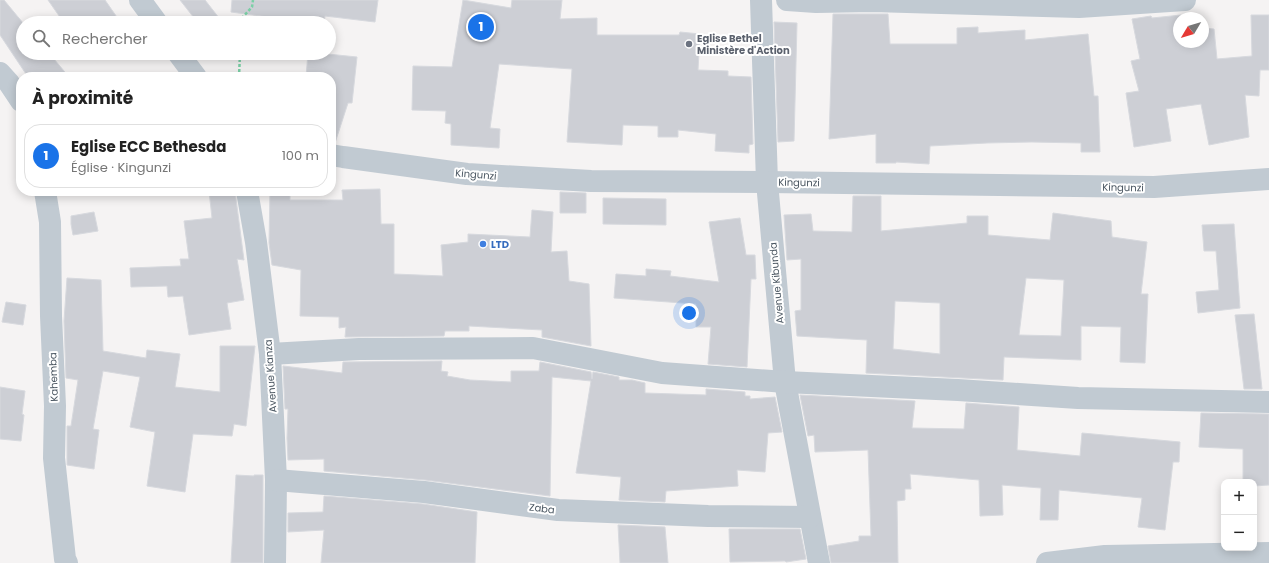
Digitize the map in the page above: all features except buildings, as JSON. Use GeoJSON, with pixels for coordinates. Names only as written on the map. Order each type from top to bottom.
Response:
{"type":"FeatureCollection","features":[{"type":"Feature","properties":{"kind":"street"},"geometry":{"type":"LineString","coordinates":[[140,0],[152,16]]}},
{"type":"Feature","properties":{"kind":"street","name":"Avenue Kibunda"},"geometry":{"type":"LineString","coordinates":[[761,0],[767,182],[785,382],[819,563]]}},
{"type":"Feature","properties":{"kind":"street"},"geometry":{"type":"LineString","coordinates":[[787,0],[816,2],[873,1],[1080,7],[1185,0]]}},
{"type":"Feature","properties":{"kind":"street"},"geometry":{"type":"LineString","coordinates":[[183,60],[192,72]]}},
{"type":"Feature","properties":{"kind":"street"},"geometry":{"type":"LineString","coordinates":[[0,73],[16,94]]}},
{"type":"Feature","properties":{"kind":"street","name":"Kingunzi"},"geometry":{"type":"LineString","coordinates":[[336,156],[467,174],[591,181],[1154,187],[1269,179]]}},
{"type":"Feature","properties":{"kind":"street","name":"Kahemba"},"geometry":{"type":"LineString","coordinates":[[46,196],[50,222],[54,458],[65,559],[67,563]]}},
{"type":"Feature","properties":{"kind":"street","name":"Avenue Kianza"},"geometry":{"type":"LineString","coordinates":[[248,196],[256,242],[270,354],[276,480],[275,563]]}},
{"type":"Feature","properties":{"kind":"street"},"geometry":{"type":"LineString","coordinates":[[270,354],[359,349],[533,348],[662,374],[1078,398],[1269,402]]}},
{"type":"Feature","properties":{"kind":"street","name":"Zaba"},"geometry":{"type":"LineString","coordinates":[[276,480],[424,492],[558,510],[708,516],[810,517]]}},
{"type":"Feature","properties":{"kind":"street"},"geometry":{"type":"LineString","coordinates":[[1047,563],[1105,556],[1269,553]]}},
{"type":"Feature","properties":{"kind":"path"},"geometry":{"type":"LineString","coordinates":[[244,16],[252,7],[253,0]]}},
{"type":"Feature","properties":{"kind":"path"},"geometry":{"type":"LineString","coordinates":[[239,72],[240,60]]}},
{"type":"Feature","properties":{"kind":"place","name":"Eglise ECC Bethesda"},"geometry":{"type":"Point","coordinates":[481,27]}},
{"type":"Feature","properties":{"kind":"place","name":"Eglise Bethel Ministère d'Action"},"geometry":{"type":"Point","coordinates":[689,44]}},
{"type":"Feature","properties":{"kind":"place","name":"LTD"},"geometry":{"type":"Point","coordinates":[483,244]}}]}
